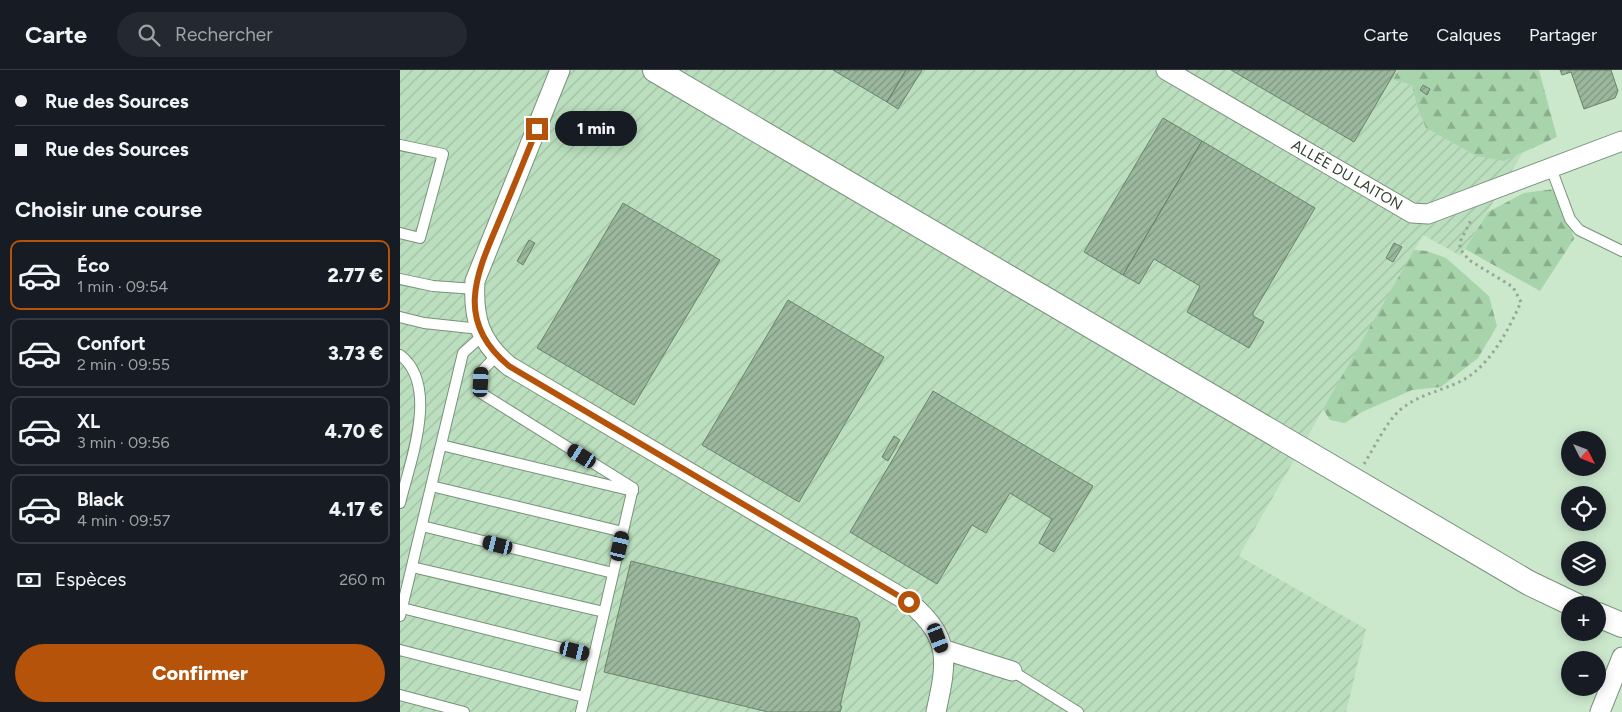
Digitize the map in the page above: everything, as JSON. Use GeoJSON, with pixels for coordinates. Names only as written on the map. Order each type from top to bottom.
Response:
{"type":"FeatureCollection","features":[{"type":"Feature","properties":{"kind":"street"},"geometry":{"type":"LineString","coordinates":[[560,70],[475,281],[475,315],[481,333],[496,356],[514,369],[909,602],[925,615],[934,628],[942,649],[945,671],[936,712]]}},
{"type":"Feature","properties":{"kind":"street"},"geometry":{"type":"LineString","coordinates":[[655,70],[1529,583],[1561,598]]}},
{"type":"Feature","properties":{"kind":"street","name":"ALLÉE DU LAITON"},"geometry":{"type":"LineString","coordinates":[[1166,70],[1412,213],[1428,214],[1622,141]]}},
{"type":"Feature","properties":{"kind":"street"},"geometry":{"type":"LineString","coordinates":[[1606,618],[1622,625]]}},
{"type":"Feature","properties":{"kind":"street"},"geometry":{"type":"LineString","coordinates":[[942,649],[1012,671]]}},
{"type":"Feature","properties":{"kind":"street"},"geometry":{"type":"LineString","coordinates":[[1600,712],[1622,657]]}},
{"type":"Feature","properties":{"kind":"lane"},"geometry":{"type":"LineString","coordinates":[[400,145],[443,154],[420,238],[400,233]]}},
{"type":"Feature","properties":{"kind":"lane"},"geometry":{"type":"LineString","coordinates":[[1551,168],[1570,218],[1579,230],[1622,251]]}},
{"type":"Feature","properties":{"kind":"lane"},"geometry":{"type":"LineString","coordinates":[[400,279],[433,286],[475,289]]}},
{"type":"Feature","properties":{"kind":"lane"},"geometry":{"type":"LineString","coordinates":[[400,317],[481,333]]}},
{"type":"Feature","properties":{"kind":"lane"},"geometry":{"type":"LineString","coordinates":[[481,333],[463,353],[401,612],[594,656]]}},
{"type":"Feature","properties":{"kind":"lane"},"geometry":{"type":"LineString","coordinates":[[400,355],[416,372],[420,389],[419,424],[400,503]]}},
{"type":"Feature","properties":{"kind":"lane"},"geometry":{"type":"LineString","coordinates":[[496,356],[482,371],[481,393],[633,488],[581,712]]}},
{"type":"Feature","properties":{"kind":"lane"},"geometry":{"type":"LineString","coordinates":[[441,445],[632,492]]}},
{"type":"Feature","properties":{"kind":"lane"},"geometry":{"type":"LineString","coordinates":[[431,486],[623,532]]}},
{"type":"Feature","properties":{"kind":"lane"},"geometry":{"type":"LineString","coordinates":[[422,526],[614,573]]}},
{"type":"Feature","properties":{"kind":"lane"},"geometry":{"type":"LineString","coordinates":[[412,567],[604,612]]}},
{"type":"Feature","properties":{"kind":"lane"},"geometry":{"type":"LineString","coordinates":[[400,650],[584,697]]}},
{"type":"Feature","properties":{"kind":"lane"},"geometry":{"type":"LineString","coordinates":[[1012,671],[1078,712]]}},
{"type":"Feature","properties":{"kind":"lane"},"geometry":{"type":"LineString","coordinates":[[400,695],[464,712]]}},
{"type":"Feature","properties":{"kind":"path"},"geometry":{"type":"LineString","coordinates":[[1355,480],[1398,411],[1415,398],[1460,382],[1480,367],[1507,332],[1521,302],[1514,288],[1469,260],[1460,249],[1460,242],[1475,210]]}},
{"type":"Feature","properties":{"kind":"shaded area"},"geometry":{"type":"Polygon","coordinates":[[[400,70],[1399,70],[1393,80],[1412,85],[1417,107],[1426,128],[1476,156],[1504,160],[1523,152],[1461,256],[1423,235],[1239,556],[1366,629],[1346,712],[400,712],[400,70]]]}},
{"type":"Feature","properties":{"kind":"green space"},"geometry":{"type":"Polygon","coordinates":[[[1399,70],[1539,70],[1557,137],[1504,161],[1476,156],[1426,128],[1417,107],[1412,85],[1393,80],[1399,70]]]}},
{"type":"Feature","properties":{"kind":"green space"},"geometry":{"type":"Polygon","coordinates":[[[1561,188],[1574,239],[1540,291],[1465,249],[1488,212],[1524,193],[1561,188]]]}},
{"type":"Feature","properties":{"kind":"green space"},"geometry":{"type":"Polygon","coordinates":[[[1414,250],[1427,251],[1446,258],[1489,296],[1497,326],[1478,358],[1441,387],[1412,390],[1362,412],[1345,423],[1330,420],[1323,409],[1414,250]]]}},
{"type":"Feature","properties":{"kind":"building"},"geometry":{"type":"Polygon","coordinates":[[[833,70],[906,70],[887,102],[833,70]]]}},
{"type":"Feature","properties":{"kind":"building"},"geometry":{"type":"Polygon","coordinates":[[[906,70],[922,70],[898,109],[887,102],[906,70]]]}},
{"type":"Feature","properties":{"kind":"building"},"geometry":{"type":"Polygon","coordinates":[[[1231,70],[1396,70],[1354,142],[1231,70]]]}},
{"type":"Feature","properties":{"kind":"building"},"geometry":{"type":"Polygon","coordinates":[[[1560,70],[1611,70],[1618,91],[1615,98],[1584,109],[1571,72],[1562,75],[1560,70]]]}},
{"type":"Feature","properties":{"kind":"building"},"geometry":{"type":"Polygon","coordinates":[[[1423,85],[1430,89],[1427,95],[1420,90],[1423,85]]]}},
{"type":"Feature","properties":{"kind":"building"},"geometry":{"type":"Polygon","coordinates":[[[1163,118],[1202,141],[1123,275],[1084,252],[1163,118]]]}},
{"type":"Feature","properties":{"kind":"building"},"geometry":{"type":"Polygon","coordinates":[[[1202,141],[1315,208],[1253,313],[1253,316],[1264,322],[1249,348],[1187,312],[1200,286],[1154,259],[1139,284],[1123,275],[1202,141]]]}},
{"type":"Feature","properties":{"kind":"building"},"geometry":{"type":"Polygon","coordinates":[[[623,203],[720,260],[634,405],[537,348],[623,203]]]}},
{"type":"Feature","properties":{"kind":"building"},"geometry":{"type":"Polygon","coordinates":[[[529,240],[535,243],[523,265],[517,261],[529,240]]]}},
{"type":"Feature","properties":{"kind":"building"},"geometry":{"type":"Polygon","coordinates":[[[1394,243],[1402,247],[1393,262],[1386,258],[1394,243]]]}},
{"type":"Feature","properties":{"kind":"building"},"geometry":{"type":"Polygon","coordinates":[[[788,300],[884,357],[799,502],[702,445],[788,300]]]}},
{"type":"Feature","properties":{"kind":"building"},"geometry":{"type":"Polygon","coordinates":[[[933,391],[1093,486],[1054,552],[1039,543],[1052,519],[1010,493],[986,533],[972,525],[937,584],[850,532],[933,391]]]}},
{"type":"Feature","properties":{"kind":"building"},"geometry":{"type":"Polygon","coordinates":[[[894,436],[900,440],[888,461],[882,457],[894,436]]]}},
{"type":"Feature","properties":{"kind":"building"},"geometry":{"type":"Polygon","coordinates":[[[631,561],[857,618],[860,624],[840,712],[768,712],[604,672],[631,561]]]}},
{"type":"Feature","properties":{"kind":"route"},"geometry":{"type":"LineString","coordinates":[[537,129],[475,281],[475,315],[482,336],[496,356],[509,366],[909,602]]}}]}
